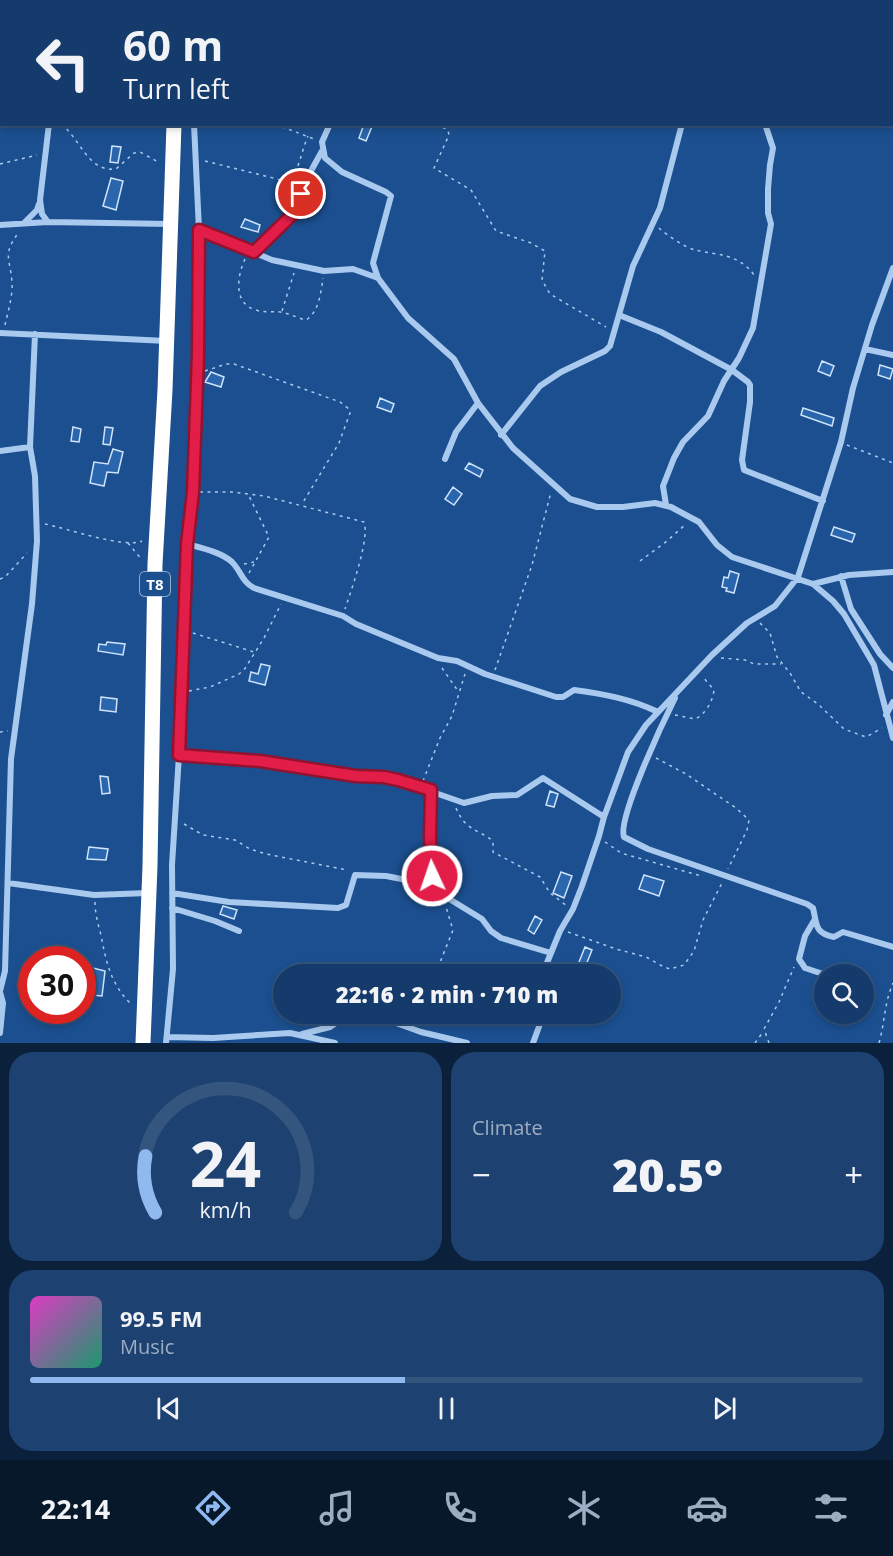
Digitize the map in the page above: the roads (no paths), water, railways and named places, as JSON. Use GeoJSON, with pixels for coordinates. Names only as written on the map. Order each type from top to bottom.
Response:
{"type":"FeatureCollection","features":[{"type":"Feature","properties":{"kind":"highway","name":"T8"},"geometry":{"type":"LineString","coordinates":[[143,1043],[149,893],[155,564],[167,341],[174,126]]}},
{"type":"Feature","properties":{"kind":"street"},"geometry":{"type":"LineString","coordinates":[[24,223],[37,210],[40,200],[49,126]]}},
{"type":"Feature","properties":{"kind":"street"},"geometry":{"type":"LineString","coordinates":[[194,126],[199,230],[197,375],[193,492],[187,544],[179,755],[171,865],[173,969],[166,1040],[285,1033],[335,1043]]}},
{"type":"Feature","properties":{"kind":"street"},"geometry":{"type":"LineString","coordinates":[[329,126],[322,143],[325,158],[342,172],[391,196],[373,263],[378,278],[408,318],[454,358],[478,403],[501,435],[570,499],[597,507],[655,503],[666,505],[699,522],[717,544],[732,557],[813,584],[838,606],[869,656],[879,679],[893,738]]}},
{"type":"Feature","properties":{"kind":"street"},"geometry":{"type":"LineString","coordinates":[[501,435],[540,386],[561,372],[605,351],[610,346],[633,266],[655,222],[681,126]]}},
{"type":"Feature","properties":{"kind":"street"},"geometry":{"type":"LineString","coordinates":[[666,505],[663,486],[674,458],[683,442],[708,416],[753,328],[771,224],[768,213],[768,189],[773,148],[765,126]]}},
{"type":"Feature","properties":{"kind":"street"},"geometry":{"type":"LineString","coordinates":[[253,252],[293,214],[306,180],[322,151]]}},
{"type":"Feature","properties":{"kind":"street"},"geometry":{"type":"LineString","coordinates":[[40,200],[42,214],[48,222]]}},
{"type":"Feature","properties":{"kind":"street"},"geometry":{"type":"LineString","coordinates":[[0,225],[48,222],[171,224]]}},
{"type":"Feature","properties":{"kind":"street"},"geometry":{"type":"LineString","coordinates":[[199,230],[272,260],[324,271],[353,269],[378,278]]}},
{"type":"Feature","properties":{"kind":"street"},"geometry":{"type":"LineString","coordinates":[[546,964],[560,931],[573,909],[628,752],[646,725],[712,655],[747,623],[775,606],[798,578],[823,501],[826,483],[841,442],[853,388],[893,268]]}},
{"type":"Feature","properties":{"kind":"street"},"geometry":{"type":"LineString","coordinates":[[619,315],[661,332],[732,370],[748,382],[750,402],[742,460],[744,470],[823,501]]}},
{"type":"Feature","properties":{"kind":"street"},"geometry":{"type":"LineString","coordinates":[[2,333],[167,341]]}},
{"type":"Feature","properties":{"kind":"street"},"geometry":{"type":"LineString","coordinates":[[0,1034],[3,1003],[0,992],[5,971],[11,759],[38,541],[35,476],[30,447],[35,334]]}},
{"type":"Feature","properties":{"kind":"street"},"geometry":{"type":"LineString","coordinates":[[865,349],[893,355]]}},
{"type":"Feature","properties":{"kind":"street"},"geometry":{"type":"LineString","coordinates":[[445,459],[456,432],[478,403]]}},
{"type":"Feature","properties":{"kind":"street"},"geometry":{"type":"LineString","coordinates":[[0,451],[30,447]]}},
{"type":"Feature","properties":{"kind":"street"},"geometry":{"type":"LineString","coordinates":[[187,544],[213,552],[234,564],[245,582],[254,588],[343,616],[356,624],[438,658],[467,664],[493,677],[556,697],[563,697],[574,690],[640,703],[658,712]]}},
{"type":"Feature","properties":{"kind":"street"},"geometry":{"type":"LineString","coordinates":[[813,584],[841,576],[893,572]]}},
{"type":"Feature","properties":{"kind":"street"},"geometry":{"type":"LineString","coordinates":[[841,576],[851,609],[876,648],[893,668]]}},
{"type":"Feature","properties":{"kind":"street"},"geometry":{"type":"LineString","coordinates":[[678,692],[650,750],[625,822],[622,833],[624,837],[648,849],[807,904],[813,908],[818,928],[823,934],[834,937],[843,932],[893,947]]}},
{"type":"Feature","properties":{"kind":"street"},"geometry":{"type":"LineString","coordinates":[[886,714],[893,702]]}},
{"type":"Feature","properties":{"kind":"street"},"geometry":{"type":"LineString","coordinates":[[179,755],[260,761],[356,776],[384,777],[421,786],[452,799],[469,802],[492,796],[514,796],[543,778],[604,817]]}},
{"type":"Feature","properties":{"kind":"street"},"geometry":{"type":"LineString","coordinates":[[431,790],[430,837],[433,889]]}},
{"type":"Feature","properties":{"kind":"street"},"geometry":{"type":"LineString","coordinates":[[172,893],[229,902],[338,908],[346,905],[355,876],[398,877],[433,889],[482,919],[491,931],[501,938],[551,953]]}},
{"type":"Feature","properties":{"kind":"street"},"geometry":{"type":"LineString","coordinates":[[8,883],[94,895],[117,896],[149,893]]}},
{"type":"Feature","properties":{"kind":"street"},"geometry":{"type":"LineString","coordinates":[[172,908],[239,931]]}},
{"type":"Feature","properties":{"kind":"street"},"geometry":{"type":"LineString","coordinates":[[814,971],[802,967],[799,958],[805,936],[815,919]]}},
{"type":"Feature","properties":{"kind":"street"},"geometry":{"type":"LineString","coordinates":[[299,1035],[334,1024]]}},
{"type":"Feature","properties":{"kind":"street"},"geometry":{"type":"LineString","coordinates":[[399,1024],[467,1043]]}},
{"type":"Feature","properties":{"kind":"street"},"geometry":{"type":"LineString","coordinates":[[533,1043],[540,1024]]}}]}
